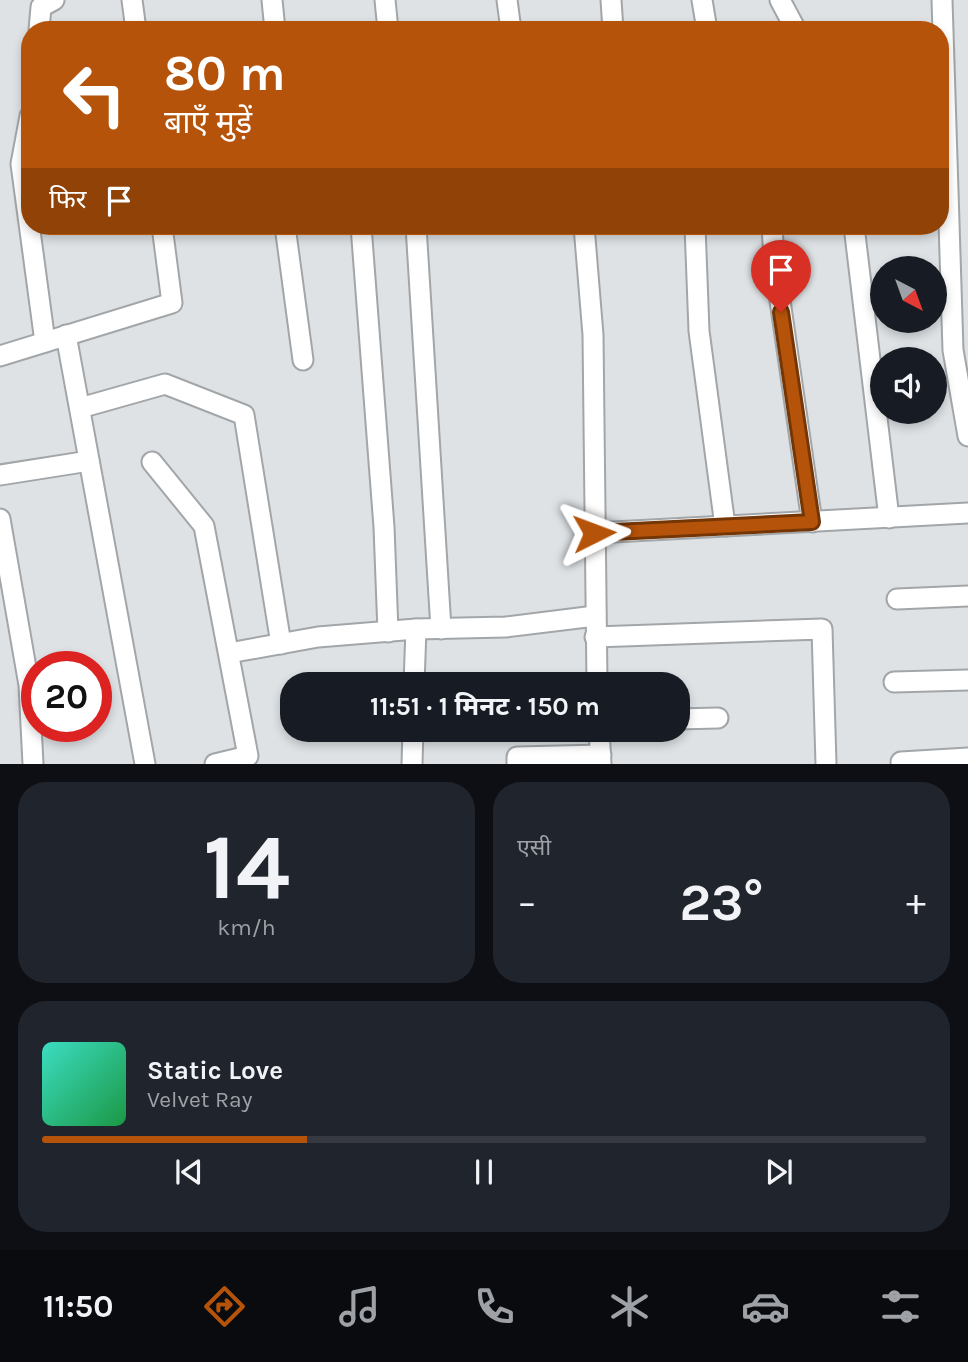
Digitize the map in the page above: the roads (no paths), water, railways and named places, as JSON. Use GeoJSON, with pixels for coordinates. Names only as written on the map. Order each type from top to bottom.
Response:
{"type":"FeatureCollection","features":[{"type":"Feature","properties":{"kind":"street"},"geometry":{"type":"LineString","coordinates":[[40,21],[41,7],[54,0]]}},
{"type":"Feature","properties":{"kind":"street"},"geometry":{"type":"LineString","coordinates":[[132,0],[135,21]]}},
{"type":"Feature","properties":{"kind":"street"},"geometry":{"type":"LineString","coordinates":[[272,0],[274,21]]}},
{"type":"Feature","properties":{"kind":"street"},"geometry":{"type":"LineString","coordinates":[[385,0],[387,21]]}},
{"type":"Feature","properties":{"kind":"street"},"geometry":{"type":"LineString","coordinates":[[508,0],[510,21]]}},
{"type":"Feature","properties":{"kind":"street"},"geometry":{"type":"LineString","coordinates":[[611,0],[613,21]]}},
{"type":"Feature","properties":{"kind":"street"},"geometry":{"type":"LineString","coordinates":[[702,0],[706,21]]}},
{"type":"Feature","properties":{"kind":"street"},"geometry":{"type":"LineString","coordinates":[[780,0],[791,21]]}},
{"type":"Feature","properties":{"kind":"street"},"geometry":{"type":"LineString","coordinates":[[942,0],[943,21]]}},
{"type":"Feature","properties":{"kind":"street"},"geometry":{"type":"LineString","coordinates":[[949,190],[968,189]]}},
{"type":"Feature","properties":{"kind":"street"},"geometry":{"type":"LineString","coordinates":[[949,199],[960,295],[953,350],[963,378],[968,436]]}},
{"type":"Feature","properties":{"kind":"street"},"geometry":{"type":"LineString","coordinates":[[31,235],[45,342]]}},
{"type":"Feature","properties":{"kind":"street"},"geometry":{"type":"LineString","coordinates":[[0,356],[172,303],[163,235]]}},
{"type":"Feature","properties":{"kind":"street"},"geometry":{"type":"LineString","coordinates":[[286,235],[303,360]]}},
{"type":"Feature","properties":{"kind":"street"},"geometry":{"type":"LineString","coordinates":[[362,235],[384,527],[388,632]]}},
{"type":"Feature","properties":{"kind":"street"},"geometry":{"type":"LineString","coordinates":[[416,235],[442,629]]}},
{"type":"Feature","properties":{"kind":"street"},"geometry":{"type":"LineString","coordinates":[[585,235],[593,335],[596,672]]}},
{"type":"Feature","properties":{"kind":"street"},"geometry":{"type":"LineString","coordinates":[[695,235],[699,331],[725,526]]}},
{"type":"Feature","properties":{"kind":"street"},"geometry":{"type":"LineString","coordinates":[[773,235],[812,522]]}},
{"type":"Feature","properties":{"kind":"street"},"geometry":{"type":"LineString","coordinates":[[855,235],[889,517]]}},
{"type":"Feature","properties":{"kind":"street"},"geometry":{"type":"LineString","coordinates":[[66,335],[145,764]]}},
{"type":"Feature","properties":{"kind":"street"},"geometry":{"type":"LineString","coordinates":[[80,408],[165,384],[244,415],[281,643]]}},
{"type":"Feature","properties":{"kind":"street"},"geometry":{"type":"LineString","coordinates":[[0,475],[89,461]]}},
{"type":"Feature","properties":{"kind":"street"},"geometry":{"type":"LineString","coordinates":[[152,462],[204,526],[248,756],[220,763]]}},
{"type":"Feature","properties":{"kind":"street"},"geometry":{"type":"LineString","coordinates":[[594,533],[968,513]]}},
{"type":"Feature","properties":{"kind":"street"},"geometry":{"type":"LineString","coordinates":[[0,519],[29,685],[33,764]]}},
{"type":"Feature","properties":{"kind":"street"},"geometry":{"type":"LineString","coordinates":[[897,599],[968,596]]}},
{"type":"Feature","properties":{"kind":"street"},"geometry":{"type":"LineString","coordinates":[[229,653],[318,637],[416,629],[506,627],[595,616]]}},
{"type":"Feature","properties":{"kind":"street"},"geometry":{"type":"LineString","coordinates":[[414,672],[416,629]]}},
{"type":"Feature","properties":{"kind":"street"},"geometry":{"type":"LineString","coordinates":[[595,637],[822,629],[825,764]]}},
{"type":"Feature","properties":{"kind":"street"},"geometry":{"type":"LineString","coordinates":[[894,682],[968,680]]}},
{"type":"Feature","properties":{"kind":"street"},"geometry":{"type":"LineString","coordinates":[[690,719],[719,718]]}},
{"type":"Feature","properties":{"kind":"street"},"geometry":{"type":"LineString","coordinates":[[412,764],[413,742]]}},
{"type":"Feature","properties":{"kind":"street"},"geometry":{"type":"LineString","coordinates":[[517,764],[517,757],[601,759]]}},
{"type":"Feature","properties":{"kind":"street"},"geometry":{"type":"LineString","coordinates":[[901,762],[968,758]]}}]}
